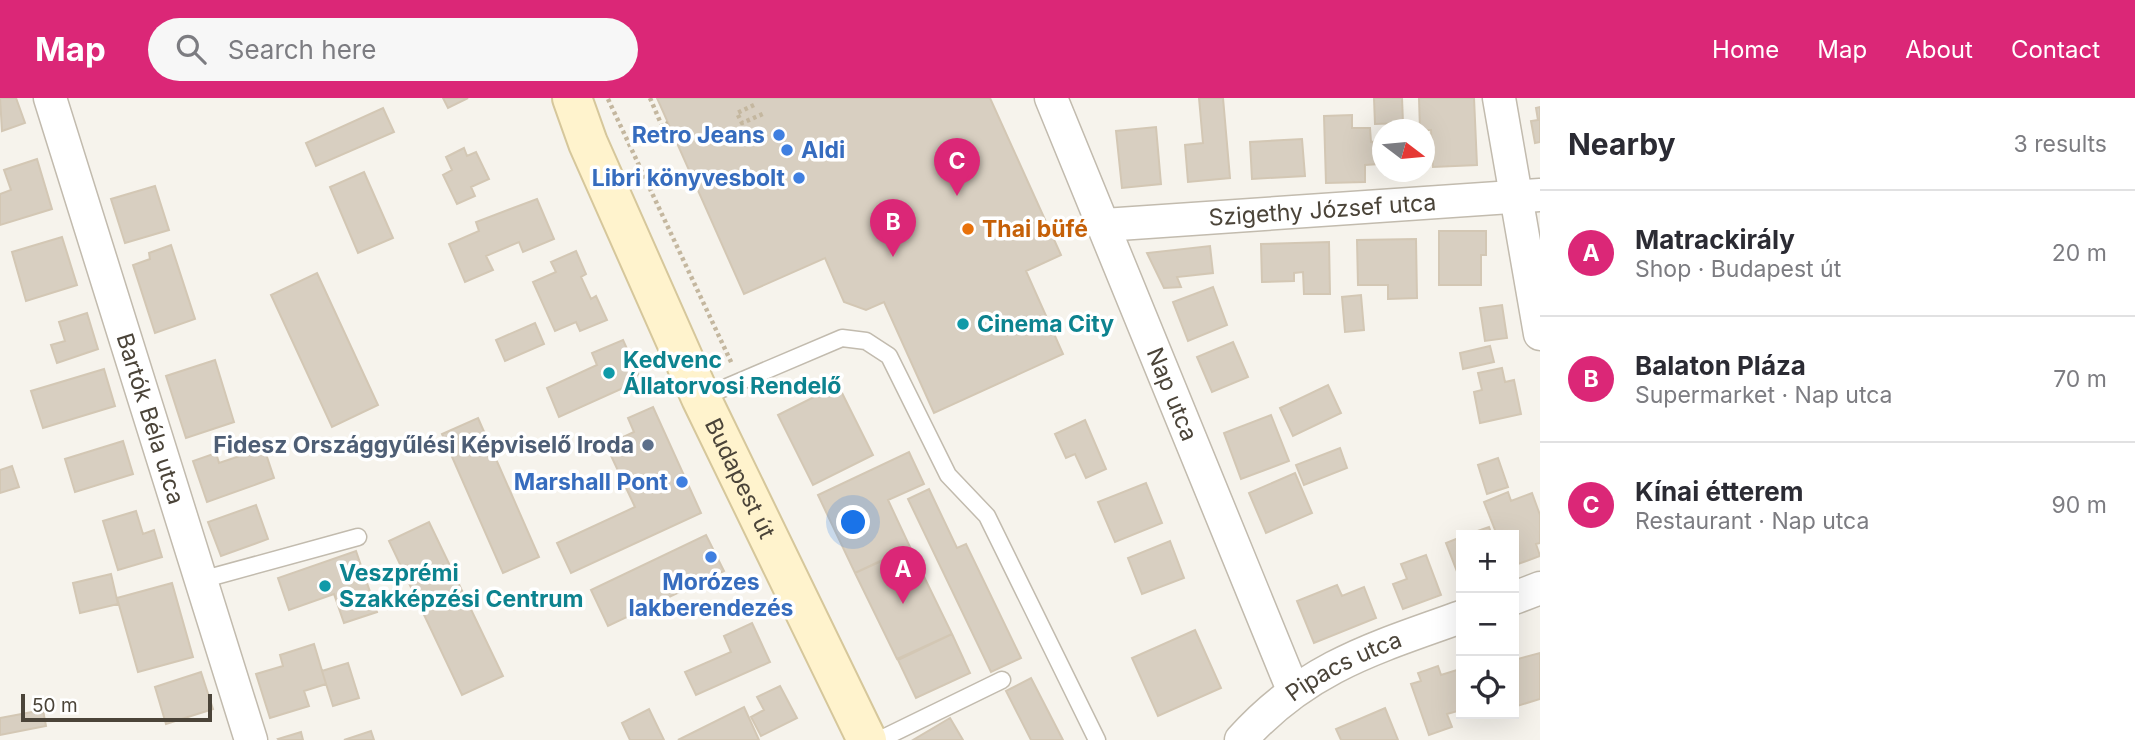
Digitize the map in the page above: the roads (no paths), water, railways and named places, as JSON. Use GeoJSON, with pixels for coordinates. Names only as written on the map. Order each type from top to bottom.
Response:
{"type":"FeatureCollection","features":[{"type":"Feature","properties":{"kind":"main road","name":"Budapest út"},"geometry":{"type":"LineString","coordinates":[[572,98],[588,143],[701,398],[867,740]]}},
{"type":"Feature","properties":{"kind":"street","name":"Bartók Béla utca"},"geometry":{"type":"LineString","coordinates":[[50,98],[251,740]]}},
{"type":"Feature","properties":{"kind":"street","name":"Nap utca"},"geometry":{"type":"LineString","coordinates":[[1051,98],[1293,690]]}},
{"type":"Feature","properties":{"kind":"street"},"geometry":{"type":"LineString","coordinates":[[1499,98],[1528,196],[1540,334]]}},
{"type":"Feature","properties":{"kind":"street","name":"Szigethy József utca"},"geometry":{"type":"LineString","coordinates":[[1104,225],[1528,196]]}},
{"type":"Feature","properties":{"kind":"street"},"geometry":{"type":"LineString","coordinates":[[1519,596],[1540,588]]}},
{"type":"Feature","properties":{"kind":"street","name":"Pipacs utca"},"geometry":{"type":"LineString","coordinates":[[1241,740],[1293,690],[1368,651],[1456,619]]}},
{"type":"Feature","properties":{"kind":"lane"},"geometry":{"type":"LineString","coordinates":[[701,398],[842,338],[866,341],[890,356],[948,475],[987,516],[1097,740]]}},
{"type":"Feature","properties":{"kind":"lane"},"geometry":{"type":"LineString","coordinates":[[201,580],[358,537]]}},
{"type":"Feature","properties":{"kind":"lane"},"geometry":{"type":"LineString","coordinates":[[879,740],[1002,680]]}},
{"type":"Feature","properties":{"kind":"place","name":"Retro Jeans"},"geometry":{"type":"Point","coordinates":[779,135]}},
{"type":"Feature","properties":{"kind":"place","name":"Aldi"},"geometry":{"type":"Point","coordinates":[787,150]}},
{"type":"Feature","properties":{"kind":"place","name":"Libri könyvesbolt"},"geometry":{"type":"Point","coordinates":[799,178]}},
{"type":"Feature","properties":{"kind":"place","name":"Kínai étterem"},"geometry":{"type":"Point","coordinates":[957,196]}},
{"type":"Feature","properties":{"kind":"place","name":"Thai büfé"},"geometry":{"type":"Point","coordinates":[968,229]}},
{"type":"Feature","properties":{"kind":"place","name":"Balaton Pláza"},"geometry":{"type":"Point","coordinates":[893,257]}},
{"type":"Feature","properties":{"kind":"place","name":"Cinema City"},"geometry":{"type":"Point","coordinates":[963,324]}},
{"type":"Feature","properties":{"kind":"place","name":"Kedvenc Állatorvosi Rendelő"},"geometry":{"type":"Point","coordinates":[609,373]}},
{"type":"Feature","properties":{"kind":"place","name":"Fidesz Országgyűlési Képviselő Iroda"},"geometry":{"type":"Point","coordinates":[648,445]}},
{"type":"Feature","properties":{"kind":"place","name":"Marshall Pont"},"geometry":{"type":"Point","coordinates":[682,482]}},
{"type":"Feature","properties":{"kind":"place","name":"Morózes lakberendezés"},"geometry":{"type":"Point","coordinates":[711,557]}},
{"type":"Feature","properties":{"kind":"place","name":"Veszprémi Szakképzési Centrum"},"geometry":{"type":"Point","coordinates":[325,586]}},
{"type":"Feature","properties":{"kind":"place","name":"Matrackirály"},"geometry":{"type":"Point","coordinates":[903,604]}}]}
